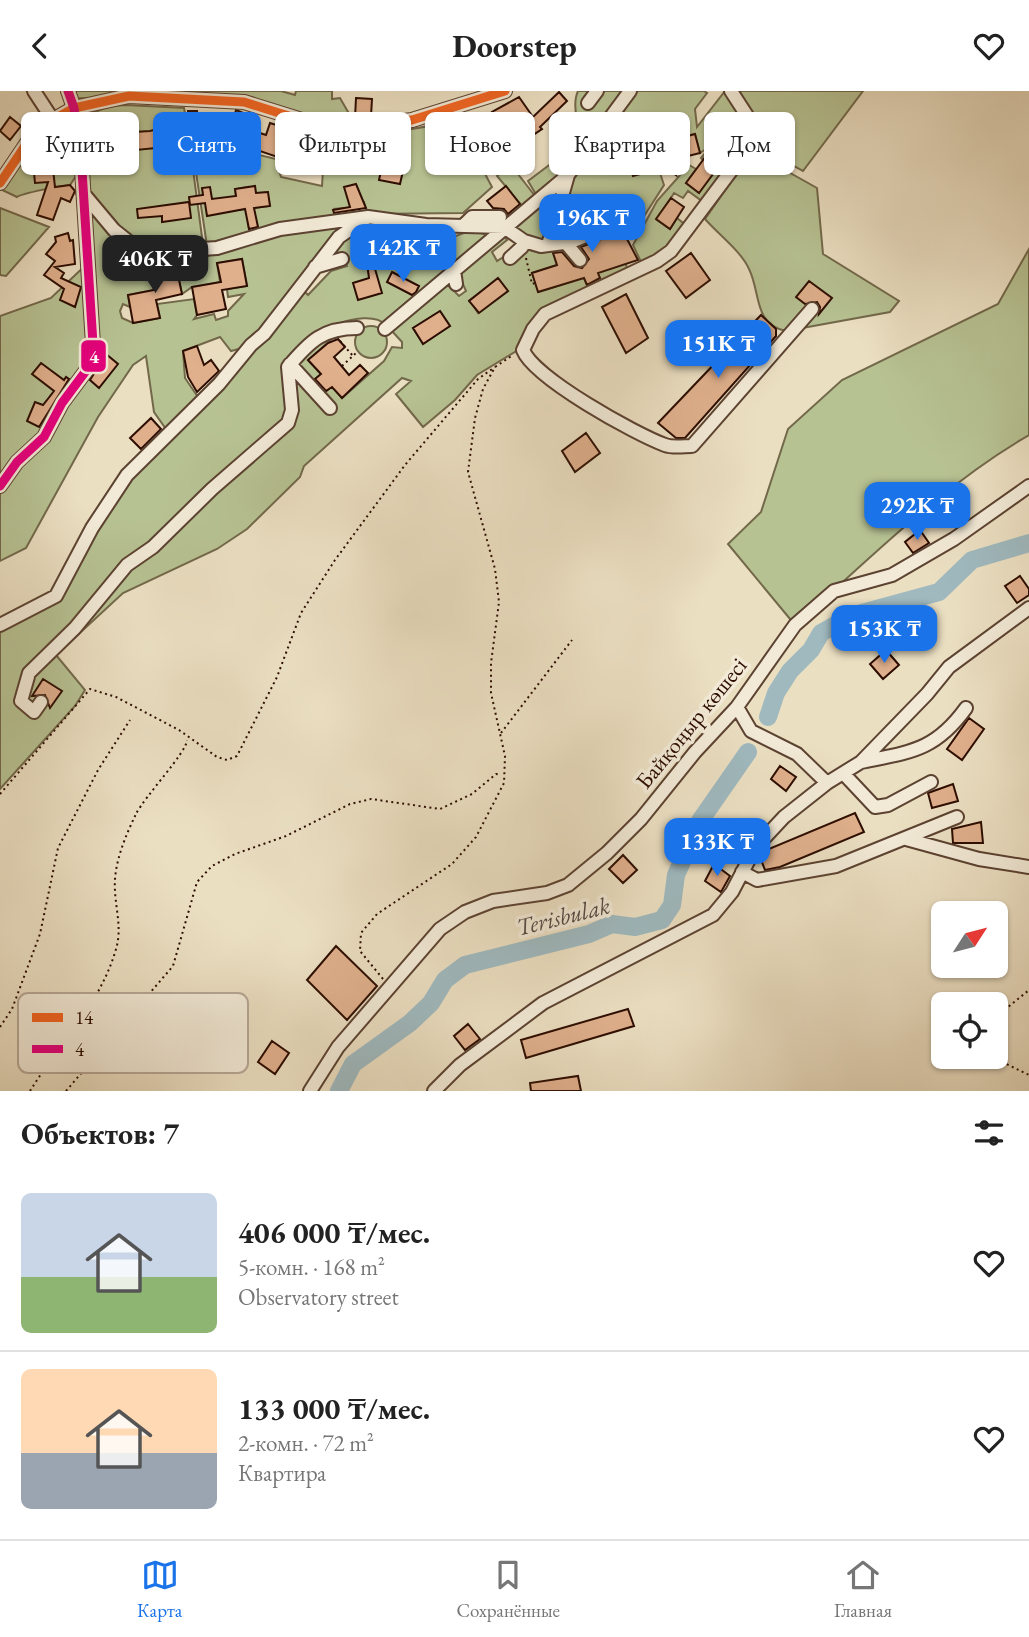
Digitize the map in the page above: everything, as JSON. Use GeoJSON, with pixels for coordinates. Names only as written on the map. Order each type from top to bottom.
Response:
{"type":"FeatureCollection","features":[{"type":"Feature","properties":{"kind":"street"},"geometry":{"type":"LineString","coordinates":[[34,91],[48,112]]}},
{"type":"Feature","properties":{"kind":"street"},"geometry":{"type":"LineString","coordinates":[[0,486],[17,462],[44,437],[62,403],[94,360],[83,193],[74,108],[68,91]]}},
{"type":"Feature","properties":{"kind":"street"},"geometry":{"type":"LineString","coordinates":[[67,112],[74,108],[129,96],[219,99],[244,102],[307,122],[350,128],[412,120],[505,91]]}},
{"type":"Feature","properties":{"kind":"street"},"geometry":{"type":"LineString","coordinates":[[588,103],[597,91]]}},
{"type":"Feature","properties":{"kind":"street"},"geometry":{"type":"LineString","coordinates":[[385,329],[454,270],[502,222],[568,176],[630,91]]}},
{"type":"Feature","properties":{"kind":"street"},"geometry":{"type":"LineString","coordinates":[[731,91],[755,128],[755,139],[682,240],[657,261],[545,314],[533,329],[523,350],[532,363],[587,405],[668,446],[692,446],[812,309]]}},
{"type":"Feature","properties":{"kind":"street"},"geometry":{"type":"LineString","coordinates":[[0,183],[21,152]]}},
{"type":"Feature","properties":{"kind":"street"},"geometry":{"type":"LineString","coordinates":[[548,245],[568,176]]}},
{"type":"Feature","properties":{"kind":"street"},"geometry":{"type":"LineString","coordinates":[[83,193],[114,230],[143,253],[217,248],[281,229],[368,217],[426,225],[502,222],[523,244],[548,245],[568,242],[598,231]]}},
{"type":"Feature","properties":{"kind":"street"},"geometry":{"type":"LineString","coordinates":[[0,625],[56,596],[92,528],[128,475],[219,384],[251,345],[279,317],[339,237],[368,217]]}},
{"type":"Feature","properties":{"kind":"street"},"geometry":{"type":"LineString","coordinates":[[568,242],[580,260]]}},
{"type":"Feature","properties":{"kind":"street"},"geometry":{"type":"LineString","coordinates":[[510,258],[523,244]]}},
{"type":"Feature","properties":{"kind":"street"},"geometry":{"type":"LineString","coordinates":[[314,267],[342,259]]}},
{"type":"Feature","properties":{"kind":"street"},"geometry":{"type":"LineString","coordinates":[[454,270],[456,284]]}},
{"type":"Feature","properties":{"kind":"street"},"geometry":{"type":"LineString","coordinates":[[41,702],[34,712],[22,701],[29,673],[75,628],[127,565],[153,547],[212,489],[288,423],[292,410],[288,367],[290,364],[330,330],[358,328]]}},
{"type":"Feature","properties":{"kind":"street"},"geometry":{"type":"LineString","coordinates":[[290,364],[330,408]]}},
{"type":"Feature","properties":{"kind":"street","name":"Байқоңыр көшесі"},"geometry":{"type":"LineString","coordinates":[[310,1091],[338,1047],[440,929],[465,912],[493,901],[547,893],[568,885],[641,819],[695,752],[737,707],[795,625],[834,591],[891,575],[954,539],[1029,486]]}},
{"type":"Feature","properties":{"kind":"street"},"geometry":{"type":"LineString","coordinates":[[434,1091],[460,1065],[543,1003],[713,915],[732,892],[755,848],[777,824],[827,783],[860,762],[927,694],[949,667],[1029,608]]}},
{"type":"Feature","properties":{"kind":"street"},"geometry":{"type":"LineString","coordinates":[[737,707],[751,731],[797,754],[827,783]]}},
{"type":"Feature","properties":{"kind":"street"},"geometry":{"type":"LineString","coordinates":[[860,762],[920,748],[939,740],[966,708]]}},
{"type":"Feature","properties":{"kind":"street"},"geometry":{"type":"LineString","coordinates":[[843,773],[875,807],[887,805],[931,782]]}},
{"type":"Feature","properties":{"kind":"street"},"geometry":{"type":"LineString","coordinates":[[742,872],[757,880],[836,866],[957,817]]}},
{"type":"Feature","properties":{"kind":"street"},"geometry":{"type":"LineString","coordinates":[[906,839],[968,856],[1029,867]]}},
{"type":"Feature","properties":{"kind":"path"},"geometry":{"type":"LineString","coordinates":[[523,244],[532,284],[535,283]]}},
{"type":"Feature","properties":{"kind":"path"},"geometry":{"type":"LineString","coordinates":[[330,330],[354,355],[342,366]]}},
{"type":"Feature","properties":{"kind":"path"},"geometry":{"type":"LineString","coordinates":[[0,794],[90,689],[116,697],[179,730],[217,757],[228,760],[237,756],[277,677],[301,613],[335,560],[405,465],[478,379],[523,350]]}},
{"type":"Feature","properties":{"kind":"path"},"geometry":{"type":"LineString","coordinates":[[389,985],[360,951],[361,933],[377,914],[452,864],[476,837],[503,783],[505,757],[491,693],[491,663],[499,602],[495,569],[468,472],[475,418],[483,389],[495,367]]}},
{"type":"Feature","properties":{"kind":"path"},"geometry":{"type":"LineString","coordinates":[[501,734],[572,640]]}},
{"type":"Feature","properties":{"kind":"path"},"geometry":{"type":"LineString","coordinates":[[0,1027],[12,1009],[40,934],[58,848],[98,770],[130,720]]}},
{"type":"Feature","properties":{"kind":"path"},"geometry":{"type":"LineString","coordinates":[[97,993],[104,983],[120,929],[114,889],[116,867],[124,841],[145,797],[182,754],[187,738]]}},
{"type":"Feature","properties":{"kind":"path"},"geometry":{"type":"LineString","coordinates":[[149,993],[173,965],[197,881],[212,866],[235,853],[286,836],[350,804],[371,799],[440,809],[472,794],[496,774],[502,775]]}},
{"type":"Feature","properties":{"kind":"path"},"geometry":{"type":"LineString","coordinates":[[1008,1008],[1029,991]]}},
{"type":"Feature","properties":{"kind":"path"},"geometry":{"type":"LineString","coordinates":[[1008,1065],[1029,1075]]}},
{"type":"Feature","properties":{"kind":"path"},"geometry":{"type":"LineString","coordinates":[[30,1091],[42,1073]]}},
{"type":"Feature","properties":{"kind":"path"},"geometry":{"type":"LineString","coordinates":[[66,1091],[81,1073]]}},
{"type":"Feature","properties":{"kind":"green space"},"geometry":{"type":"Polygon","coordinates":[[[74,91],[281,91],[295,95],[296,91],[332,91],[332,99],[340,98],[348,112],[285,112],[244,99],[77,98],[74,91]]]}},
{"type":"Feature","properties":{"kind":"green space"},"geometry":{"type":"Polygon","coordinates":[[[578,91],[704,91],[707,93],[695,109],[697,127],[704,118],[704,150],[700,153],[695,134],[690,135],[690,112],[576,112],[578,91]]]}},
{"type":"Feature","properties":{"kind":"green space"},"geometry":{"type":"Polygon","coordinates":[[[725,91],[738,112],[709,112],[725,91]]]}},
{"type":"Feature","properties":{"kind":"green space"},"geometry":{"type":"Polygon","coordinates":[[[732,91],[863,91],[803,171],[795,167],[795,112],[746,112],[732,91]]]}},
{"type":"Feature","properties":{"kind":"green space"},"geometry":{"type":"Polygon","coordinates":[[[126,105],[184,108],[185,112],[153,112],[153,175],[194,175],[202,237],[188,239],[189,248],[147,250],[152,252],[153,258],[176,258],[176,251],[185,250],[186,256],[206,256],[234,250],[239,241],[249,239],[250,242],[281,233],[280,229],[355,222],[336,238],[294,296],[303,290],[308,295],[331,271],[347,266],[344,254],[328,258],[330,253],[342,236],[365,222],[394,224],[390,238],[447,256],[453,237],[472,230],[490,236],[386,325],[376,319],[348,321],[318,333],[306,342],[293,362],[330,332],[335,336],[308,360],[321,374],[310,383],[321,396],[332,386],[342,398],[384,361],[392,347],[402,348],[402,342],[391,330],[448,285],[459,296],[466,291],[458,273],[467,262],[502,234],[507,240],[492,252],[497,261],[513,251],[516,256],[527,249],[540,253],[553,251],[557,265],[532,273],[539,292],[573,281],[572,277],[581,273],[579,266],[598,259],[603,271],[625,262],[628,271],[602,285],[597,273],[592,275],[590,269],[582,273],[589,290],[537,317],[529,326],[518,350],[477,375],[455,400],[423,427],[396,394],[411,381],[402,378],[304,466],[300,477],[247,529],[217,549],[123,593],[56,655],[85,690],[75,706],[0,789],[0,625],[56,596],[92,528],[128,475],[219,384],[250,346],[231,351],[220,337],[183,351],[185,378],[200,400],[166,429],[154,412],[146,356],[133,365],[98,417],[26,548],[0,561],[0,316],[51,298],[88,263],[96,329],[86,175],[139,175],[139,112],[94,112],[110,106],[126,105]],[[242,259],[217,263],[220,282],[192,287],[182,294],[176,266],[150,271],[154,290],[128,295],[130,307],[123,304],[120,311],[122,318],[133,323],[160,318],[157,304],[194,299],[197,315],[194,319],[214,314],[216,320],[228,316],[228,311],[244,294],[228,297],[227,289],[247,286],[242,259]],[[499,279],[470,300],[478,313],[508,291],[499,279]],[[440,311],[413,328],[423,343],[450,326],[440,311]]]}},
{"type":"Feature","properties":{"kind":"green space"},"geometry":{"type":"Polygon","coordinates":[[[425,127],[425,175],[486,175],[492,187],[463,213],[367,214],[364,202],[354,204],[356,216],[345,219],[343,208],[334,209],[335,220],[290,225],[259,234],[256,221],[248,223],[250,235],[207,246],[196,175],[261,175],[261,155],[275,159],[275,175],[322,186],[323,175],[411,175],[411,129],[425,127]],[[248,187],[235,189],[238,210],[270,206],[267,192],[249,194],[248,187]]]}},
{"type":"Feature","properties":{"kind":"green space"},"geometry":{"type":"Polygon","coordinates":[[[21,163],[21,175],[77,175],[70,185],[17,197],[0,189],[21,163]]]}},
{"type":"Feature","properties":{"kind":"green space"},"geometry":{"type":"Polygon","coordinates":[[[549,165],[549,175],[562,175],[537,196],[528,181],[549,165]]]}},
{"type":"Feature","properties":{"kind":"green space"},"geometry":{"type":"Polygon","coordinates":[[[690,166],[696,169],[686,183],[699,192],[712,175],[725,175],[706,204],[688,191],[683,198],[674,193],[657,220],[670,229],[677,218],[688,227],[680,238],[642,264],[633,245],[657,201],[680,175],[690,175],[690,166]]]}},
{"type":"Feature","properties":{"kind":"green space"},"geometry":{"type":"Polygon","coordinates":[[[519,175],[535,196],[522,206],[497,176],[519,175]]]}},
{"type":"Feature","properties":{"kind":"green space"},"geometry":{"type":"Polygon","coordinates":[[[573,175],[661,175],[664,185],[641,221],[623,210],[611,215],[606,208],[595,204],[572,214],[578,233],[568,237],[562,226],[548,245],[525,238],[508,226],[573,175]]]}},
{"type":"Feature","properties":{"kind":"green space"},"geometry":{"type":"Polygon","coordinates":[[[736,175],[794,175],[817,188],[823,254],[899,301],[890,312],[786,331],[775,327],[763,315],[753,278],[745,262],[705,219],[736,175]]]}},
{"type":"Feature","properties":{"kind":"green space"},"geometry":{"type":"Polygon","coordinates":[[[0,208],[49,227],[6,276],[0,275],[0,208]]]}},
{"type":"Feature","properties":{"kind":"green space"},"geometry":{"type":"Polygon","coordinates":[[[1029,249],[1029,435],[936,500],[795,625],[728,544],[761,512],[788,429],[842,380],[998,304],[1029,249]]]}},
{"type":"Feature","properties":{"kind":"green space"},"geometry":{"type":"Polygon","coordinates":[[[371,326],[382,331],[387,342],[382,353],[371,358],[360,353],[355,342],[360,331],[371,326]]]}},
{"type":"Feature","properties":{"kind":"building"},"geometry":{"type":"Polygon","coordinates":[[[559,92],[567,101],[556,112],[549,112],[549,118],[535,134],[535,115],[559,92]]]}},
{"type":"Feature","properties":{"kind":"building"},"geometry":{"type":"Polygon","coordinates":[[[519,97],[530,112],[492,112],[519,97]]]}},
{"type":"Feature","properties":{"kind":"building"},"geometry":{"type":"Polygon","coordinates":[[[356,98],[372,99],[371,112],[355,112],[356,98]]]}},
{"type":"Feature","properties":{"kind":"building"},"geometry":{"type":"Polygon","coordinates":[[[10,117],[21,126],[10,140],[0,131],[10,117]]]}},
{"type":"Feature","properties":{"kind":"building"},"geometry":{"type":"Polygon","coordinates":[[[270,123],[275,125],[275,156],[261,151],[261,133],[266,135],[270,123]]]}},
{"type":"Feature","properties":{"kind":"building"},"geometry":{"type":"Polygon","coordinates":[[[153,130],[153,148],[139,150],[139,132],[153,130]]]}},
{"type":"Feature","properties":{"kind":"building"},"geometry":{"type":"Polygon","coordinates":[[[695,134],[700,153],[690,156],[690,135],[695,134]]]}},
{"type":"Feature","properties":{"kind":"building"},"geometry":{"type":"Polygon","coordinates":[[[704,159],[704,175],[712,175],[699,193],[686,183],[704,159]]]}},
{"type":"Feature","properties":{"kind":"building"},"geometry":{"type":"Polygon","coordinates":[[[34,175],[54,175],[55,187],[70,185],[75,191],[70,202],[61,198],[53,220],[37,215],[48,182],[35,183],[34,175]]]}},
{"type":"Feature","properties":{"kind":"building"},"geometry":{"type":"Polygon","coordinates":[[[380,175],[402,175],[400,184],[379,180],[380,175]]]}},
{"type":"Feature","properties":{"kind":"building"},"geometry":{"type":"Polygon","coordinates":[[[356,184],[366,208],[334,213],[333,210],[350,207],[344,187],[356,184]]]}},
{"type":"Feature","properties":{"kind":"building"},"geometry":{"type":"Polygon","coordinates":[[[255,186],[256,193],[268,192],[270,206],[254,208],[258,227],[249,229],[245,209],[207,216],[205,203],[190,205],[189,197],[203,195],[202,188],[210,187],[212,199],[236,196],[235,189],[255,186]]]}},
{"type":"Feature","properties":{"kind":"building"},"geometry":{"type":"Polygon","coordinates":[[[506,186],[520,204],[508,214],[504,209],[493,208],[487,201],[506,186]]]}},
{"type":"Feature","properties":{"kind":"building"},"geometry":{"type":"Polygon","coordinates":[[[671,198],[684,207],[670,229],[656,219],[671,198]]]}},
{"type":"Feature","properties":{"kind":"building"},"geometry":{"type":"Polygon","coordinates":[[[189,202],[191,218],[162,222],[162,216],[138,218],[137,209],[189,202]]]}},
{"type":"Feature","properties":{"kind":"building"},"geometry":{"type":"Polygon","coordinates":[[[606,208],[611,215],[623,210],[626,217],[630,216],[634,236],[627,239],[638,260],[598,273],[600,278],[587,285],[584,278],[538,292],[532,273],[557,265],[553,253],[562,252],[574,266],[582,268],[589,259],[581,247],[616,233],[610,218],[577,230],[573,221],[606,208]]]}},
{"type":"Feature","properties":{"kind":"building"},"geometry":{"type":"Polygon","coordinates":[[[393,229],[453,237],[448,256],[424,249],[418,268],[410,265],[416,246],[390,238],[393,229]]]}},
{"type":"Feature","properties":{"kind":"building"},"geometry":{"type":"Polygon","coordinates":[[[68,233],[70,241],[73,240],[75,264],[55,267],[64,273],[61,278],[81,287],[75,307],[60,300],[64,289],[44,275],[55,261],[46,254],[56,242],[55,237],[68,233]]]}},
{"type":"Feature","properties":{"kind":"building"},"geometry":{"type":"Polygon","coordinates":[[[691,253],[710,280],[686,298],[666,271],[691,253]]]}},
{"type":"Feature","properties":{"kind":"building"},"geometry":{"type":"Polygon","coordinates":[[[371,255],[382,293],[358,300],[353,283],[369,278],[366,256],[371,255]]]}},
{"type":"Feature","properties":{"kind":"building"},"geometry":{"type":"Polygon","coordinates":[[[242,259],[247,286],[222,290],[226,309],[197,315],[192,287],[221,282],[217,263],[242,259]]]}},
{"type":"Feature","properties":{"kind":"building"},"geometry":{"type":"Polygon","coordinates":[[[176,266],[182,294],[156,300],[160,318],[133,323],[128,295],[154,290],[150,271],[176,266]]]}},
{"type":"Feature","properties":{"kind":"building"},"geometry":{"type":"Polygon","coordinates":[[[392,272],[419,286],[416,292],[412,295],[387,282],[392,272]]]}},
{"type":"Feature","properties":{"kind":"building"},"geometry":{"type":"Polygon","coordinates":[[[498,278],[508,291],[479,313],[469,301],[498,278]]]}},
{"type":"Feature","properties":{"kind":"building"},"geometry":{"type":"Polygon","coordinates":[[[809,281],[832,298],[819,314],[820,307],[817,302],[805,304],[796,297],[809,281]]]}},
{"type":"Feature","properties":{"kind":"building"},"geometry":{"type":"Polygon","coordinates":[[[626,294],[648,338],[626,353],[602,307],[626,294]]]}},
{"type":"Feature","properties":{"kind":"building"},"geometry":{"type":"Polygon","coordinates":[[[440,311],[450,326],[423,344],[413,328],[440,311]]]}},
{"type":"Feature","properties":{"kind":"building"},"geometry":{"type":"Polygon","coordinates":[[[761,315],[776,329],[776,336],[685,438],[676,438],[658,423],[761,315]]]}},
{"type":"Feature","properties":{"kind":"building"},"geometry":{"type":"Polygon","coordinates":[[[338,339],[345,347],[334,357],[349,375],[360,365],[368,373],[342,398],[332,387],[326,391],[315,379],[321,374],[308,360],[328,343],[338,339]]]}},
{"type":"Feature","properties":{"kind":"building"},"geometry":{"type":"Polygon","coordinates":[[[197,346],[204,365],[211,360],[219,371],[197,392],[188,377],[183,351],[197,346]]]}},
{"type":"Feature","properties":{"kind":"building"},"geometry":{"type":"Polygon","coordinates":[[[106,354],[118,364],[99,388],[90,380],[106,354]]]}},
{"type":"Feature","properties":{"kind":"building"},"geometry":{"type":"Polygon","coordinates":[[[41,363],[64,380],[66,377],[69,379],[39,427],[27,421],[35,402],[43,405],[54,391],[32,374],[41,363]]]}},
{"type":"Feature","properties":{"kind":"building"},"geometry":{"type":"Polygon","coordinates":[[[151,418],[161,429],[141,449],[130,438],[151,418]]]}},
{"type":"Feature","properties":{"kind":"building"},"geometry":{"type":"Polygon","coordinates":[[[586,433],[600,453],[575,472],[562,451],[586,433]]]}},
{"type":"Feature","properties":{"kind":"building"},"geometry":{"type":"Polygon","coordinates":[[[952,499],[965,514],[951,526],[938,511],[952,499]]]}},
{"type":"Feature","properties":{"kind":"building"},"geometry":{"type":"Polygon","coordinates":[[[920,530],[929,543],[913,553],[905,542],[920,530]]]}},
{"type":"Feature","properties":{"kind":"building"},"geometry":{"type":"Polygon","coordinates":[[[1020,576],[1029,589],[1029,595],[1017,603],[1005,586],[1020,576]]]}},
{"type":"Feature","properties":{"kind":"building"},"geometry":{"type":"Polygon","coordinates":[[[886,650],[899,665],[883,679],[870,664],[886,650]]]}},
{"type":"Feature","properties":{"kind":"building"},"geometry":{"type":"Polygon","coordinates":[[[43,679],[62,691],[50,708],[45,695],[32,696],[43,679]]]}},
{"type":"Feature","properties":{"kind":"building"},"geometry":{"type":"Polygon","coordinates":[[[969,718],[984,729],[962,760],[947,749],[969,718]]]}},
{"type":"Feature","properties":{"kind":"building"},"geometry":{"type":"Polygon","coordinates":[[[780,766],[796,777],[786,791],[771,779],[780,766]]]}},
{"type":"Feature","properties":{"kind":"building"},"geometry":{"type":"Polygon","coordinates":[[[953,784],[958,801],[932,808],[928,793],[953,784]]]}},
{"type":"Feature","properties":{"kind":"building"},"geometry":{"type":"Polygon","coordinates":[[[855,813],[864,832],[780,867],[765,870],[760,857],[764,851],[855,813]]]}},
{"type":"Feature","properties":{"kind":"building"},"geometry":{"type":"Polygon","coordinates":[[[981,822],[983,843],[953,843],[952,829],[981,822]]]}},
{"type":"Feature","properties":{"kind":"building"},"geometry":{"type":"Polygon","coordinates":[[[623,855],[637,870],[623,883],[609,869],[623,855]]]}},
{"type":"Feature","properties":{"kind":"building"},"geometry":{"type":"Polygon","coordinates":[[[714,864],[730,876],[721,892],[705,881],[714,864]]]}},
{"type":"Feature","properties":{"kind":"building"},"geometry":{"type":"Polygon","coordinates":[[[336,946],[377,986],[347,1020],[307,980],[336,946]]]}},
{"type":"Feature","properties":{"kind":"building"},"geometry":{"type":"Polygon","coordinates":[[[628,1009],[634,1026],[526,1058],[521,1040],[628,1009]]]}},
{"type":"Feature","properties":{"kind":"building"},"geometry":{"type":"Polygon","coordinates":[[[468,1024],[480,1039],[465,1050],[454,1036],[468,1024]]]}},
{"type":"Feature","properties":{"kind":"building"},"geometry":{"type":"Polygon","coordinates":[[[272,1041],[289,1053],[275,1074],[258,1062],[272,1041]]]}},
{"type":"Feature","properties":{"kind":"building"},"geometry":{"type":"Polygon","coordinates":[[[578,1076],[581,1091],[531,1091],[530,1083],[578,1076]]]}},
{"type":"Feature","properties":{"kind":"waterway","name":"Terisbulak"},"geometry":{"type":"LineString","coordinates":[[768,717],[776,693],[790,671],[811,650],[821,633],[851,616],[939,592],[972,560],[1029,543]]}},
{"type":"Feature","properties":{"kind":"waterway","name":"Terisbulak"},"geometry":{"type":"LineString","coordinates":[[339,1091],[353,1064],[410,1023],[431,1003],[445,980],[465,965],[589,934],[612,924],[635,927],[662,920],[672,905],[676,875],[700,821],[748,752]]}},
{"type":"Feature","properties":{"kind":"transit line","name":"4"},"geometry":{"type":"LineString","coordinates":[[0,486],[17,462],[44,437],[62,403],[94,360],[82,170],[74,108],[68,91]]}},
{"type":"Feature","properties":{"kind":"transit line","name":"14"},"geometry":{"type":"LineString","coordinates":[[0,183],[27,143],[53,120],[74,108],[129,96],[244,102],[308,122],[350,128],[412,120],[505,91]]}}]}
